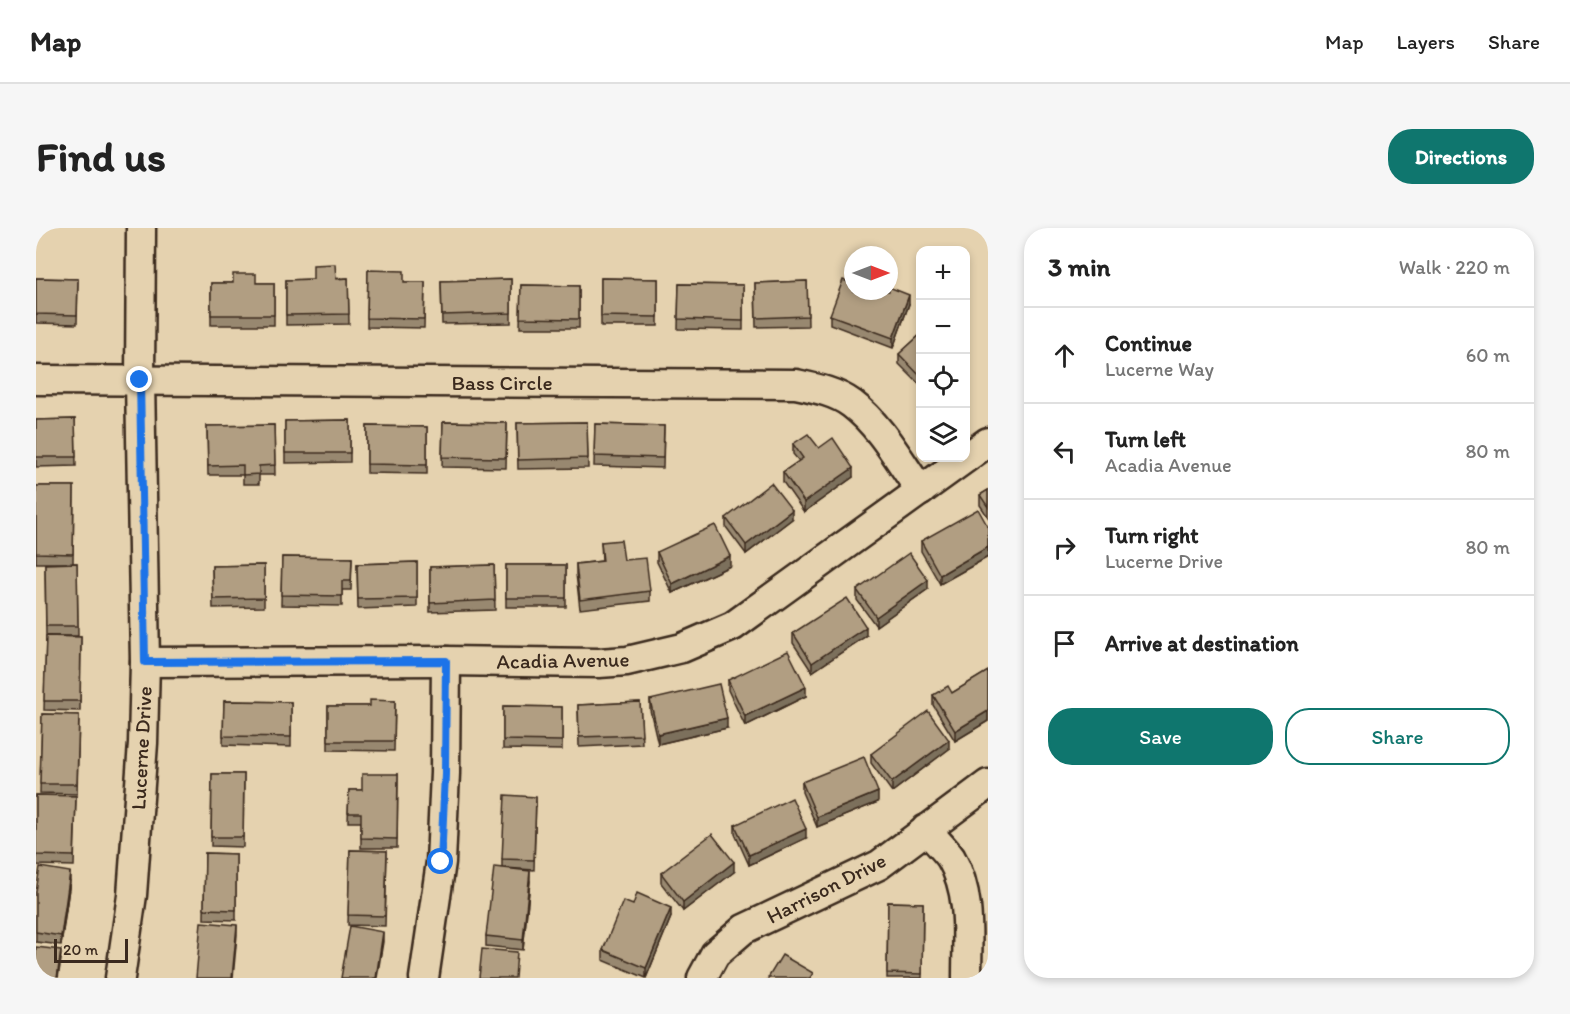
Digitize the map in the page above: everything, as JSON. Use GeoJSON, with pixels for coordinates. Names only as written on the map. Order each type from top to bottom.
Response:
{"type":"FeatureCollection","features":[{"type":"Feature","properties":{"kind":"street","name":"Lucerne Drive"},"geometry":{"type":"LineString","coordinates":[[120,978],[132,895],[143,743],[145,662],[140,380],[141,228]]}},
{"type":"Feature","properties":{"kind":"street","name":"Bass Circle"},"geometry":{"type":"LineString","coordinates":[[36,380],[796,384],[825,390],[851,404],[873,424],[921,491]]}},
{"type":"Feature","properties":{"kind":"street","name":"Acadia Avenue"},"geometry":{"type":"LineString","coordinates":[[145,662],[599,663],[627,661],[682,648],[733,626],[988,442]]}},
{"type":"Feature","properties":{"kind":"street"},"geometry":{"type":"LineString","coordinates":[[424,978],[441,862],[445,774],[446,661]]}},
{"type":"Feature","properties":{"kind":"street","name":"Harrison Drive"},"geometry":{"type":"LineString","coordinates":[[702,978],[715,954],[744,929],[879,865],[988,784]]}},
{"type":"Feature","properties":{"kind":"street"},"geometry":{"type":"LineString","coordinates":[[927,829],[950,858],[962,884],[967,911],[967,978]]}},
{"type":"Feature","properties":{"kind":"building"},"geometry":{"type":"Polygon","coordinates":[[[335,264],[336,279],[348,278],[349,314],[286,315],[286,280],[313,279],[313,265],[335,264]]]}},
{"type":"Feature","properties":{"kind":"building"},"geometry":{"type":"Polygon","coordinates":[[[368,270],[404,271],[404,282],[425,282],[424,319],[367,318],[368,270]]]}},
{"type":"Feature","properties":{"kind":"building"},"geometry":{"type":"Polygon","coordinates":[[[233,274],[256,274],[256,283],[274,283],[274,315],[211,315],[211,283],[233,283],[233,274]]]}},
{"type":"Feature","properties":{"kind":"building"},"geometry":{"type":"Polygon","coordinates":[[[36,278],[78,279],[77,315],[36,314],[36,278]]]}},
{"type":"Feature","properties":{"kind":"building"},"geometry":{"type":"Polygon","coordinates":[[[601,278],[658,279],[658,317],[601,316],[601,278]]]}},
{"type":"Feature","properties":{"kind":"building"},"geometry":{"type":"Polygon","coordinates":[[[511,279],[511,313],[442,315],[441,281],[511,279]]]}},
{"type":"Feature","properties":{"kind":"building"},"geometry":{"type":"Polygon","coordinates":[[[843,280],[844,300],[898,300],[898,291],[909,295],[893,338],[830,315],[843,280]]]}},
{"type":"Feature","properties":{"kind":"building"},"geometry":{"type":"Polygon","coordinates":[[[807,281],[808,316],[756,318],[755,283],[807,281]]]}},
{"type":"Feature","properties":{"kind":"building"},"geometry":{"type":"Polygon","coordinates":[[[679,284],[743,285],[743,321],[678,319],[679,284]]]}},
{"type":"Feature","properties":{"kind":"building"},"geometry":{"type":"Polygon","coordinates":[[[521,285],[579,286],[579,319],[520,318],[521,285]]]}},
{"type":"Feature","properties":{"kind":"building"},"geometry":{"type":"Polygon","coordinates":[[[916,339],[916,372],[899,354],[916,339]]]}},
{"type":"Feature","properties":{"kind":"building"},"geometry":{"type":"Polygon","coordinates":[[[75,419],[76,457],[36,457],[36,420],[75,419]]]}},
{"type":"Feature","properties":{"kind":"building"},"geometry":{"type":"Polygon","coordinates":[[[350,420],[350,453],[285,453],[285,421],[350,420]]]}},
{"type":"Feature","properties":{"kind":"building"},"geometry":{"type":"Polygon","coordinates":[[[443,422],[507,423],[506,458],[442,457],[443,422]]]}},
{"type":"Feature","properties":{"kind":"building"},"geometry":{"type":"Polygon","coordinates":[[[587,422],[588,458],[518,460],[517,423],[587,422]]]}},
{"type":"Feature","properties":{"kind":"building"},"geometry":{"type":"Polygon","coordinates":[[[595,424],[664,426],[663,458],[594,456],[595,424]]]}},
{"type":"Feature","properties":{"kind":"building"},"geometry":{"type":"Polygon","coordinates":[[[274,425],[275,465],[259,466],[259,474],[243,475],[243,465],[208,466],[207,426],[274,425]]]}},
{"type":"Feature","properties":{"kind":"building"},"geometry":{"type":"Polygon","coordinates":[[[367,426],[427,427],[427,465],[367,464],[367,426]]]}},
{"type":"Feature","properties":{"kind":"building"},"geometry":{"type":"Polygon","coordinates":[[[808,434],[819,448],[833,438],[853,468],[804,502],[783,472],[803,458],[793,444],[808,434]]]}},
{"type":"Feature","properties":{"kind":"building"},"geometry":{"type":"Polygon","coordinates":[[[771,483],[792,510],[746,545],[726,518],[771,483]]]}},
{"type":"Feature","properties":{"kind":"building"},"geometry":{"type":"Polygon","coordinates":[[[36,486],[74,486],[73,554],[36,553],[36,486]]]}},
{"type":"Feature","properties":{"kind":"building"},"geometry":{"type":"Polygon","coordinates":[[[988,490],[988,507],[980,495],[988,490]]]}},
{"type":"Feature","properties":{"kind":"building"},"geometry":{"type":"Polygon","coordinates":[[[978,509],[988,527],[988,547],[940,575],[921,541],[978,509]]]}},
{"type":"Feature","properties":{"kind":"building"},"geometry":{"type":"Polygon","coordinates":[[[715,525],[730,556],[672,584],[657,552],[715,525]]]}},
{"type":"Feature","properties":{"kind":"building"},"geometry":{"type":"Polygon","coordinates":[[[621,540],[624,560],[646,558],[650,591],[580,600],[576,564],[603,561],[601,542],[621,540]]]}},
{"type":"Feature","properties":{"kind":"building"},"geometry":{"type":"Polygon","coordinates":[[[909,553],[928,580],[876,617],[857,590],[909,553]]]}},
{"type":"Feature","properties":{"kind":"building"},"geometry":{"type":"Polygon","coordinates":[[[282,557],[352,558],[351,581],[342,581],[342,596],[281,595],[282,557]]]}},
{"type":"Feature","properties":{"kind":"building"},"geometry":{"type":"Polygon","coordinates":[[[417,562],[417,598],[358,599],[357,564],[417,562]]]}},
{"type":"Feature","properties":{"kind":"building"},"geometry":{"type":"Polygon","coordinates":[[[77,563],[78,626],[46,626],[45,564],[77,563]]]}},
{"type":"Feature","properties":{"kind":"building"},"geometry":{"type":"Polygon","coordinates":[[[264,565],[264,598],[213,599],[212,566],[264,565]]]}},
{"type":"Feature","properties":{"kind":"building"},"geometry":{"type":"Polygon","coordinates":[[[494,565],[495,600],[430,603],[430,567],[494,565]]]}},
{"type":"Feature","properties":{"kind":"building"},"geometry":{"type":"Polygon","coordinates":[[[506,565],[566,565],[566,598],[506,598],[506,565]]]}},
{"type":"Feature","properties":{"kind":"building"},"geometry":{"type":"Polygon","coordinates":[[[847,598],[866,627],[812,663],[793,633],[847,598]]]}},
{"type":"Feature","properties":{"kind":"building"},"geometry":{"type":"Polygon","coordinates":[[[46,636],[81,637],[80,701],[44,701],[46,636]]]}},
{"type":"Feature","properties":{"kind":"building"},"geometry":{"type":"Polygon","coordinates":[[[788,651],[806,687],[745,716],[728,680],[788,651]]]}},
{"type":"Feature","properties":{"kind":"building"},"geometry":{"type":"Polygon","coordinates":[[[988,671],[988,711],[955,731],[933,695],[948,686],[952,693],[988,671]]]}},
{"type":"Feature","properties":{"kind":"building"},"geometry":{"type":"Polygon","coordinates":[[[719,684],[727,718],[658,734],[650,700],[719,684]]]}},
{"type":"Feature","properties":{"kind":"building"},"geometry":{"type":"Polygon","coordinates":[[[370,700],[395,701],[394,741],[328,741],[328,706],[370,706],[370,700]]]}},
{"type":"Feature","properties":{"kind":"building"},"geometry":{"type":"Polygon","coordinates":[[[224,701],[291,702],[291,737],[223,736],[224,701]]]}},
{"type":"Feature","properties":{"kind":"building"},"geometry":{"type":"Polygon","coordinates":[[[640,702],[642,735],[579,737],[578,705],[640,702]]]}},
{"type":"Feature","properties":{"kind":"building"},"geometry":{"type":"Polygon","coordinates":[[[503,706],[562,707],[562,741],[503,740],[503,706]]]}},
{"type":"Feature","properties":{"kind":"building"},"geometry":{"type":"Polygon","coordinates":[[[928,711],[949,740],[892,782],[871,754],[928,711]]]}},
{"type":"Feature","properties":{"kind":"building"},"geometry":{"type":"Polygon","coordinates":[[[42,714],[79,715],[77,784],[40,784],[42,714]]]}},
{"type":"Feature","properties":{"kind":"building"},"geometry":{"type":"Polygon","coordinates":[[[864,757],[878,792],[817,817],[802,782],[864,757]]]}},
{"type":"Feature","properties":{"kind":"building"},"geometry":{"type":"Polygon","coordinates":[[[212,774],[244,774],[243,837],[211,837],[212,774]]]}},
{"type":"Feature","properties":{"kind":"building"},"geometry":{"type":"Polygon","coordinates":[[[362,774],[398,774],[397,839],[361,838],[361,813],[348,813],[349,790],[362,790],[362,774]]]}},
{"type":"Feature","properties":{"kind":"building"},"geometry":{"type":"Polygon","coordinates":[[[36,795],[76,796],[74,856],[36,855],[36,795]]]}},
{"type":"Feature","properties":{"kind":"building"},"geometry":{"type":"Polygon","coordinates":[[[505,795],[536,797],[534,860],[502,859],[505,795]]]}},
{"type":"Feature","properties":{"kind":"building"},"geometry":{"type":"Polygon","coordinates":[[[792,798],[806,829],[749,855],[735,825],[792,798]]]}},
{"type":"Feature","properties":{"kind":"building"},"geometry":{"type":"Polygon","coordinates":[[[712,834],[734,862],[683,902],[661,873],[712,834]]]}},
{"type":"Feature","properties":{"kind":"building"},"geometry":{"type":"Polygon","coordinates":[[[350,850],[387,851],[385,916],[348,915],[350,850]]]}},
{"type":"Feature","properties":{"kind":"building"},"geometry":{"type":"Polygon","coordinates":[[[205,853],[236,854],[236,910],[204,909],[205,853]]]}},
{"type":"Feature","properties":{"kind":"building"},"geometry":{"type":"Polygon","coordinates":[[[40,867],[70,872],[61,936],[36,932],[36,892],[40,867]]]}},
{"type":"Feature","properties":{"kind":"building"},"geometry":{"type":"Polygon","coordinates":[[[494,867],[530,871],[523,940],[486,936],[494,867]]]}},
{"type":"Feature","properties":{"kind":"building"},"geometry":{"type":"Polygon","coordinates":[[[637,893],[671,908],[646,968],[603,950],[623,901],[633,905],[637,893]]]}},
{"type":"Feature","properties":{"kind":"building"},"geometry":{"type":"Polygon","coordinates":[[[888,902],[923,903],[922,974],[887,973],[888,902]]]}},
{"type":"Feature","properties":{"kind":"building"},"geometry":{"type":"Polygon","coordinates":[[[201,922],[237,925],[232,978],[196,978],[201,922]]]}},
{"type":"Feature","properties":{"kind":"building"},"geometry":{"type":"Polygon","coordinates":[[[350,926],[383,932],[376,978],[341,978],[350,926]]]}},
{"type":"Feature","properties":{"kind":"building"},"geometry":{"type":"Polygon","coordinates":[[[36,947],[61,950],[57,978],[36,978],[36,947]]]}},
{"type":"Feature","properties":{"kind":"building"},"geometry":{"type":"Polygon","coordinates":[[[482,949],[517,952],[515,978],[479,978],[482,949]]]}},
{"type":"Feature","properties":{"kind":"building"},"geometry":{"type":"Polygon","coordinates":[[[782,955],[813,973],[810,978],[768,978],[782,955]]]}},
{"type":"Feature","properties":{"kind":"route"},"geometry":{"type":"LineString","coordinates":[[140,380],[145,662],[446,661],[445,774],[441,862]]}}]}
